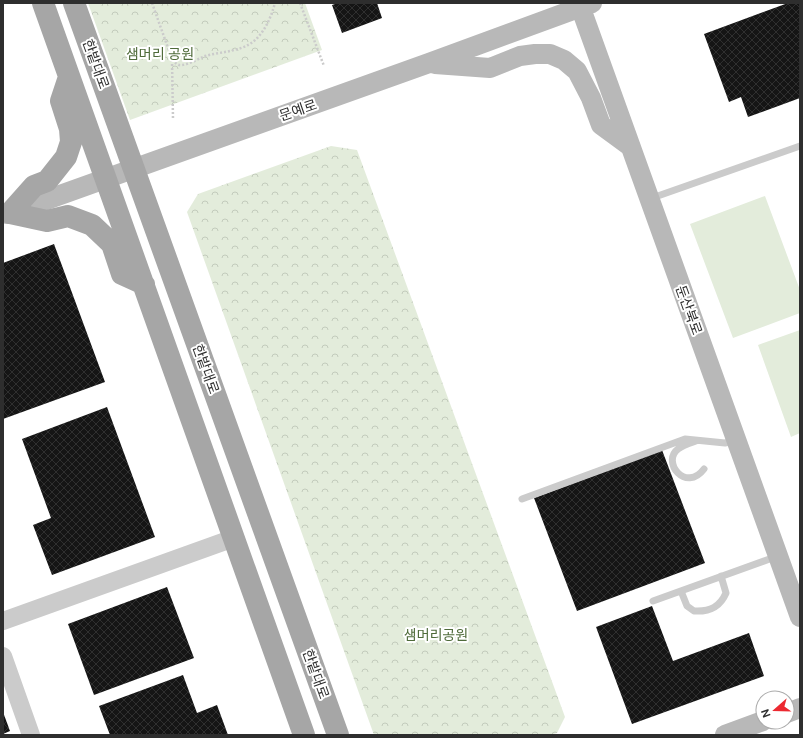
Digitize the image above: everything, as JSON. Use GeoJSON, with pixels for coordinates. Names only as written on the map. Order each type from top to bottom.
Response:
{"type":"FeatureCollection","features":[{"type":"Feature","properties":{"kind":"main road","name":"한밭대로"},"geometry":{"type":"LineString","coordinates":[[43,3],[304,735]]}},
{"type":"Feature","properties":{"kind":"main road","name":"한밭대로"},"geometry":{"type":"LineString","coordinates":[[74,3],[338,735]]}},
{"type":"Feature","properties":{"kind":"main road","name":"문예로"},"geometry":{"type":"LineString","coordinates":[[6,214],[429,63],[584,4]]}},
{"type":"Feature","properties":{"kind":"main road","name":"둔산북로"},"geometry":{"type":"LineString","coordinates":[[584,4],[631,147],[800,617]]}},
{"type":"Feature","properties":{"kind":"main road"},"geometry":{"type":"LineString","coordinates":[[429,63],[490,68],[520,56],[550,54],[564,60],[579,75],[591,98],[601,125],[631,147]]}},
{"type":"Feature","properties":{"kind":"main road"},"geometry":{"type":"LineString","coordinates":[[6,214],[34,186],[47,181],[56,172],[66,157],[71,142],[70,129],[61,101],[69,77]]}},
{"type":"Feature","properties":{"kind":"main road"},"geometry":{"type":"LineString","coordinates":[[6,214],[47,221],[68,216],[92,225],[112,244],[122,274],[144,284]]}},
{"type":"Feature","properties":{"kind":"main road"},"geometry":{"type":"LineString","coordinates":[[725,735],[755,724]]}},
{"type":"Feature","properties":{"kind":"street"},"geometry":{"type":"LineString","coordinates":[[3,620],[234,538]]}},
{"type":"Feature","properties":{"kind":"street"},"geometry":{"type":"LineString","coordinates":[[3,656],[31,735]]}},
{"type":"Feature","properties":{"kind":"lane"},"geometry":{"type":"LineString","coordinates":[[650,199],[800,146]]}},
{"type":"Feature","properties":{"kind":"lane"},"geometry":{"type":"LineString","coordinates":[[522,499],[685,439],[725,443],[737,441]]}},
{"type":"Feature","properties":{"kind":"lane"},"geometry":{"type":"LineString","coordinates":[[696,441],[678,450],[674,454],[673,464],[677,473],[686,478],[697,476],[704,469]]}},
{"type":"Feature","properties":{"kind":"lane"},"geometry":{"type":"LineString","coordinates":[[653,600],[778,556]]}},
{"type":"Feature","properties":{"kind":"lane"},"geometry":{"type":"LineString","coordinates":[[681,591],[687,606],[694,611],[701,612],[713,608],[722,602],[726,593],[721,576]]}},
{"type":"Feature","properties":{"kind":"path"},"geometry":{"type":"LineString","coordinates":[[152,3],[172,59],[173,119]]}},
{"type":"Feature","properties":{"kind":"path"},"geometry":{"type":"LineString","coordinates":[[172,59],[175,63],[181,65],[206,56],[237,50],[258,37],[270,18],[275,3]]}},
{"type":"Feature","properties":{"kind":"path"},"geometry":{"type":"LineString","coordinates":[[300,3],[324,66]]}},
{"type":"Feature","properties":{"kind":"green space","name":"샘머리 공원"},"geometry":{"type":"Polygon","coordinates":[[[88,3],[305,3],[322,50],[130,120],[88,3]]]}},
{"type":"Feature","properties":{"kind":"green space","name":"샘머리공원"},"geometry":{"type":"Polygon","coordinates":[[[331,146],[357,150],[565,717],[557,733],[551,735],[374,735],[187,212],[198,194],[331,146]]]}},
{"type":"Feature","properties":{"kind":"green space"},"geometry":{"type":"Polygon","coordinates":[[[765,196],[800,290],[800,313],[733,338],[690,224],[765,196]]]}},
{"type":"Feature","properties":{"kind":"green space"},"geometry":{"type":"Polygon","coordinates":[[[800,330],[800,433],[791,437],[758,345],[800,330]]]}},
{"type":"Feature","properties":{"kind":"building"},"geometry":{"type":"Polygon","coordinates":[[[338,3],[377,3],[382,18],[342,33],[332,5],[338,3]]]}},
{"type":"Feature","properties":{"kind":"building"},"geometry":{"type":"Polygon","coordinates":[[[788,3],[800,3],[800,98],[748,117],[741,97],[729,102],[704,34],[788,3]]]}},
{"type":"Feature","properties":{"kind":"building"},"geometry":{"type":"Polygon","coordinates":[[[54,244],[105,382],[3,419],[3,263],[54,244]]]}},
{"type":"Feature","properties":{"kind":"building"},"geometry":{"type":"Polygon","coordinates":[[[107,407],[155,537],[52,575],[33,525],[51,518],[22,439],[107,407]]]}},
{"type":"Feature","properties":{"kind":"building"},"geometry":{"type":"Polygon","coordinates":[[[662,450],[705,563],[577,611],[534,498],[662,450]]]}},
{"type":"Feature","properties":{"kind":"building"},"geometry":{"type":"Polygon","coordinates":[[[167,587],[194,658],[94,695],[68,624],[167,587]]]}},
{"type":"Feature","properties":{"kind":"building"},"geometry":{"type":"Polygon","coordinates":[[[652,606],[673,661],[749,633],[764,676],[632,724],[596,627],[652,606]]]}},
{"type":"Feature","properties":{"kind":"building"},"geometry":{"type":"Polygon","coordinates":[[[183,675],[197,713],[217,705],[228,735],[110,735],[99,706],[183,675]]]}},
{"type":"Feature","properties":{"kind":"building"},"geometry":{"type":"Polygon","coordinates":[[[3,712],[10,731],[3,734],[3,712]]]}}]}
